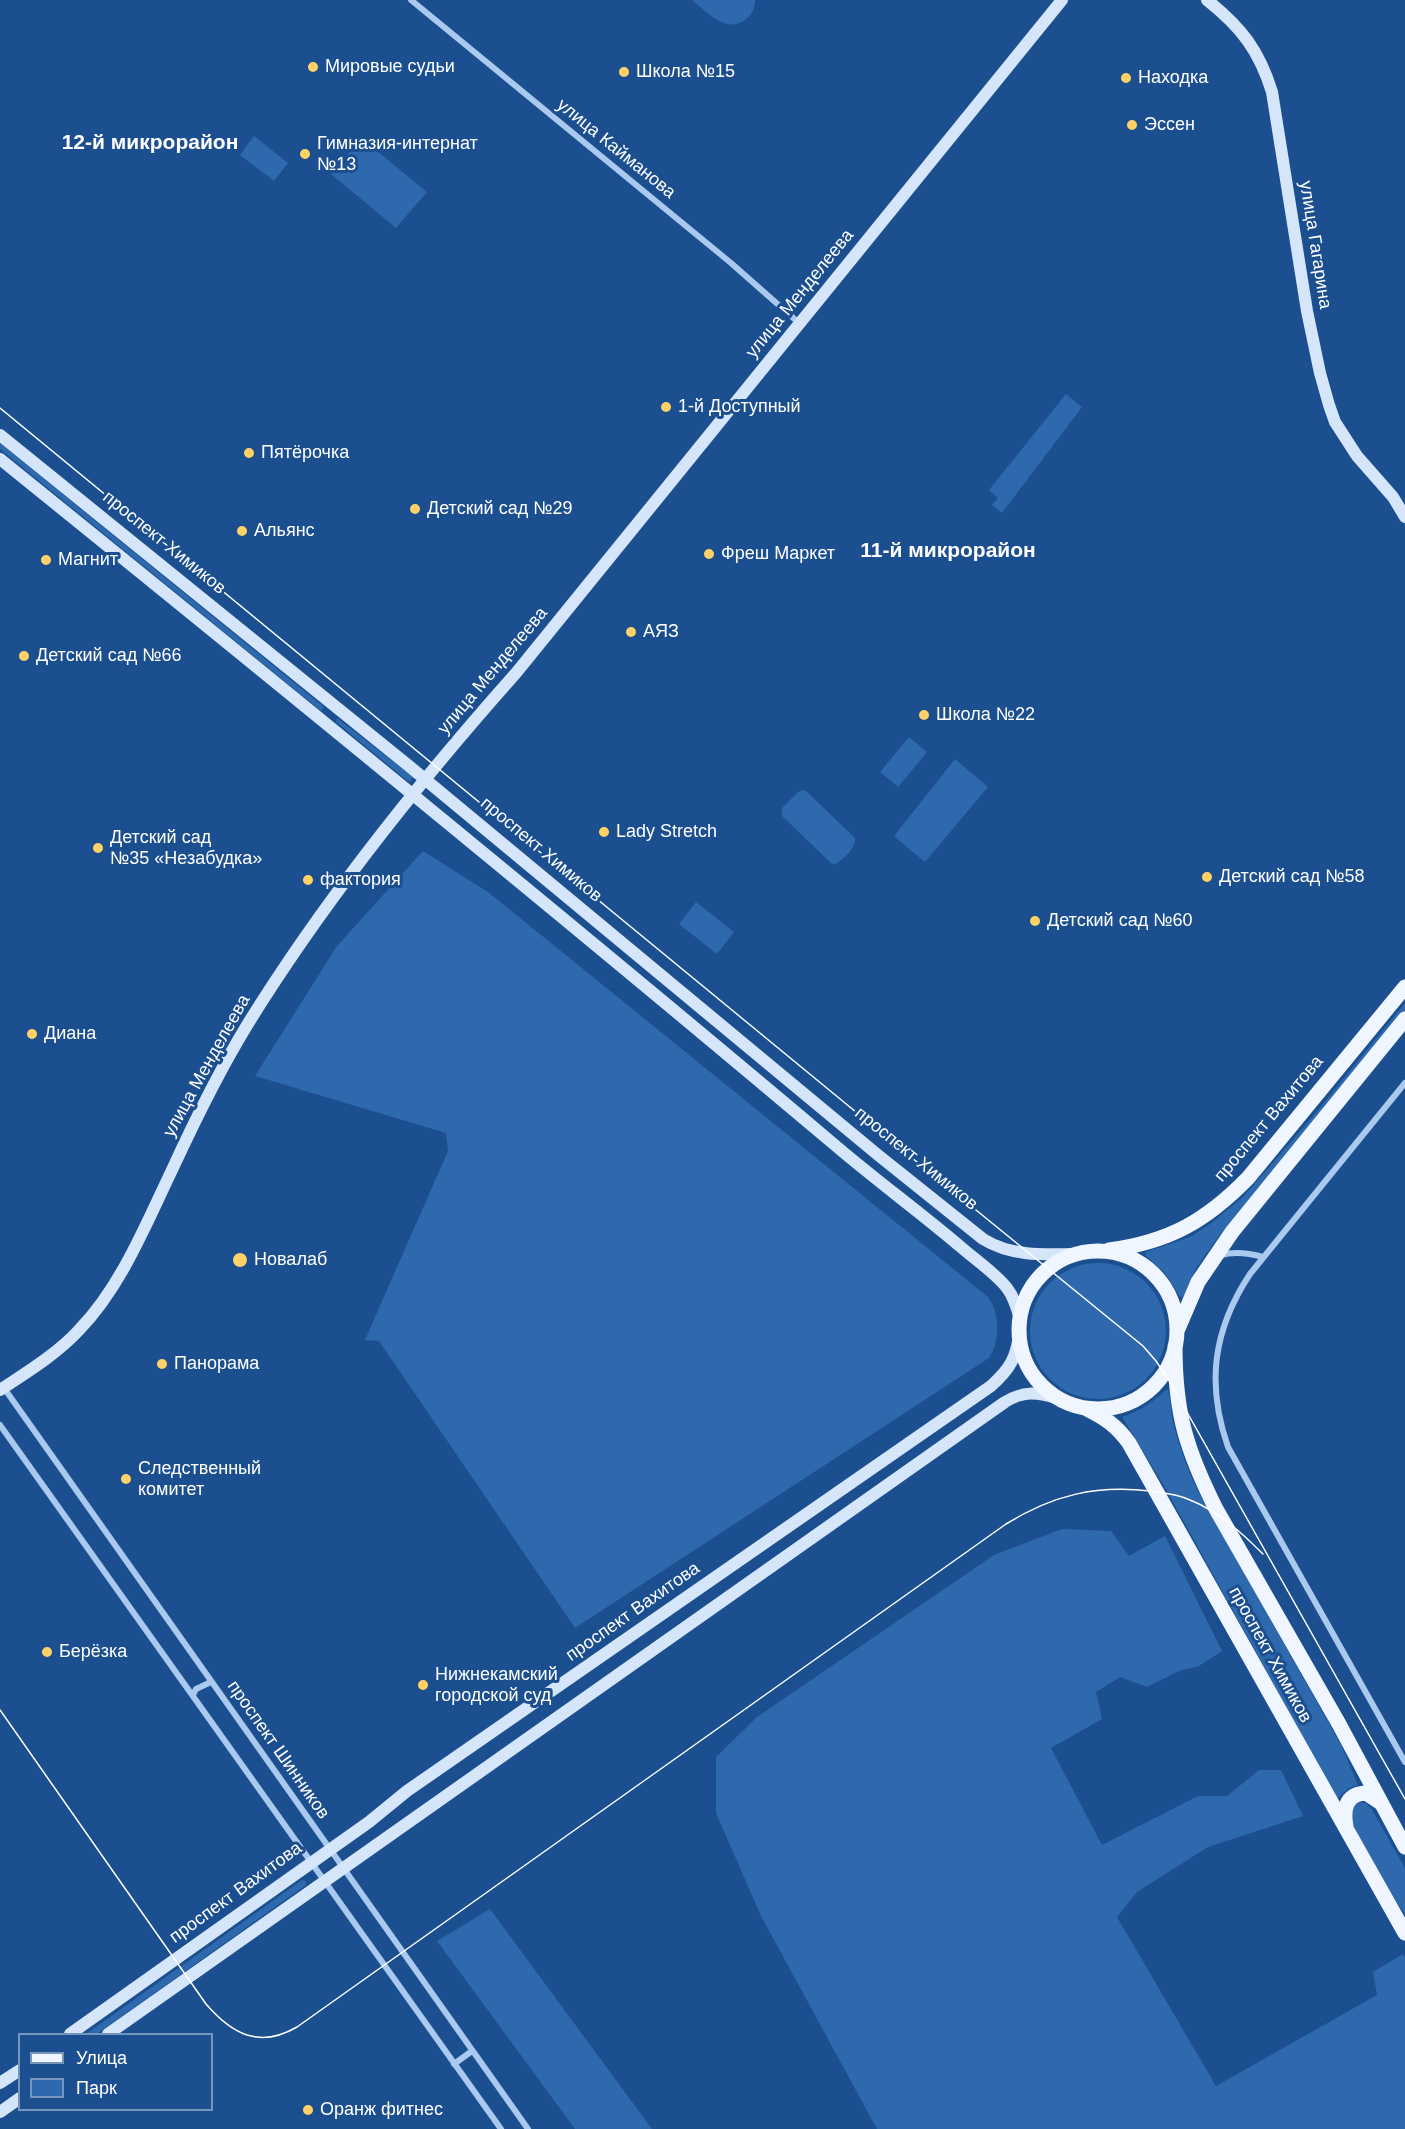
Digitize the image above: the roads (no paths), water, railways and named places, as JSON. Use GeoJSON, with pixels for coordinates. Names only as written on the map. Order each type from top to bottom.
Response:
{"type":"FeatureCollection","features":[{"type":"Feature","properties":{"kind":"main road","name":"улица Менделеева"},"geometry":{"type":"LineString","coordinates":[[2,1389],[70,1340],[95,1312],[138,1243],[206,1101],[248,1023],[292,955],[329,904],[426,780],[516,673],[1062,0]]}},
{"type":"Feature","properties":{"kind":"main road","name":"улица Гагарина"},"geometry":{"type":"LineString","coordinates":[[1207,0],[1242,31],[1264,69],[1272,92],[1307,311],[1320,374],[1335,422],[1357,456],[1393,497],[1405,517]]}},
{"type":"Feature","properties":{"kind":"main road","name":"проспект Химиков"},"geometry":{"type":"LineString","coordinates":[[0,435],[352,719],[878,1155],[983,1239],[1002,1249],[1012,1251],[1073,1254]]}},
{"type":"Feature","properties":{"kind":"main road"},"geometry":{"type":"LineString","coordinates":[[0,459],[414,795],[999,1280],[1012,1296],[1020,1325],[1024,1355],[1029,1368],[1036,1379],[1056,1398]]}},
{"type":"Feature","properties":{"kind":"main road","name":"улица Гагарина"},"geometry":{"type":"LineString","coordinates":[[1393,497],[1405,505]]}},
{"type":"Feature","properties":{"kind":"main road"},"geometry":{"type":"LineString","coordinates":[[336,733],[329,722],[331,715],[337,713],[352,719]]}},
{"type":"Feature","properties":{"kind":"main road"},"geometry":{"type":"LineString","coordinates":[[598,949],[609,933]]}},
{"type":"Feature","properties":{"kind":"main road","name":"проспект Вахитова"},"geometry":{"type":"LineString","coordinates":[[71,2033],[369,1822],[407,1791],[516,1718],[991,1386],[1002,1376],[1014,1359],[1026,1298],[1040,1276],[1052,1265],[1073,1254],[1126,1248],[1173,1234],[1199,1221],[1216,1209],[1248,1178],[1405,987]]}},
{"type":"Feature","properties":{"kind":"main road"},"geometry":{"type":"LineString","coordinates":[[109,2033],[1005,1402],[1016,1396],[1032,1392],[1087,1409],[1109,1408],[1142,1395],[1165,1373],[1198,1282],[1214,1256],[1405,1019]]}},
{"type":"Feature","properties":{"kind":"main road","name":"проспект Вахитова"},"geometry":{"type":"LineString","coordinates":[[1102,1251],[1124,1256],[1154,1273],[1167,1290],[1174,1307],[1176,1338]]}},
{"type":"Feature","properties":{"kind":"main road","name":"проспект Химиков"},"geometry":{"type":"LineString","coordinates":[[1176,1338],[1179,1415],[1202,1480],[1405,1847]]}},
{"type":"Feature","properties":{"kind":"main road","name":"проспект Химиков"},"geometry":{"type":"LineString","coordinates":[[1087,1409],[1105,1417],[1119,1428],[1135,1452],[1405,1934]]}},
{"type":"Feature","properties":{"kind":"main road"},"geometry":{"type":"LineString","coordinates":[[1347,1832],[1344,1812],[1351,1798],[1366,1793],[1381,1803]]}},
{"type":"Feature","properties":{"kind":"main road"},"geometry":{"type":"LineString","coordinates":[[0,2083],[18,2071]]}},
{"type":"Feature","properties":{"kind":"main road"},"geometry":{"type":"LineString","coordinates":[[0,2112],[18,2099]]}},
{"type":"Feature","properties":{"kind":"street","name":"улица Кайманова"},"geometry":{"type":"LineString","coordinates":[[411,0],[731,263],[799,324]]}},
{"type":"Feature","properties":{"kind":"street"},"geometry":{"type":"LineString","coordinates":[[1405,1083],[1263,1257],[1239,1290],[1224,1324],[1215,1371],[1216,1397],[1224,1434],[1238,1466],[1405,1762]]}},
{"type":"Feature","properties":{"kind":"street"},"geometry":{"type":"LineString","coordinates":[[1214,1256],[1249,1253],[1263,1257]]}},
{"type":"Feature","properties":{"kind":"street","name":"проспект Шинников"},"geometry":{"type":"LineString","coordinates":[[2,1389],[528,2129]]}},
{"type":"Feature","properties":{"kind":"street","name":"проспект Шинников"},"geometry":{"type":"LineString","coordinates":[[0,1425],[501,2129]]}},
{"type":"Feature","properties":{"kind":"street"},"geometry":{"type":"LineString","coordinates":[[193,1695],[196,1689],[211,1682]]}},
{"type":"Feature","properties":{"kind":"street"},"geometry":{"type":"LineString","coordinates":[[454,2064],[472,2051]]}},
{"type":"Feature","properties":{"kind":"tram line"},"geometry":{"type":"LineString","coordinates":[[0,408],[1143,1346],[1170,1382],[1405,1799]]}},
{"type":"Feature","properties":{"kind":"tram line"},"geometry":{"type":"LineString","coordinates":[[0,1710],[206,2004],[236,2030],[247,2035],[270,2037],[297,2027],[1023,1514],[1058,1499],[1093,1491],[1130,1490],[1165,1493],[1185,1498],[1220,1516],[1263,1554]]}},
{"type":"Feature","properties":{"kind":"place","name":"Мировые судьи"},"geometry":{"type":"Point","coordinates":[313,67]}},
{"type":"Feature","properties":{"kind":"place","name":"Школа №15"},"geometry":{"type":"Point","coordinates":[624,72]}},
{"type":"Feature","properties":{"kind":"place","name":"Находка"},"geometry":{"type":"Point","coordinates":[1126,78]}},
{"type":"Feature","properties":{"kind":"place","name":"Эссен"},"geometry":{"type":"Point","coordinates":[1132,125]}},
{"type":"Feature","properties":{"kind":"place","name":"Гимназия-интернат №13"},"geometry":{"type":"Point","coordinates":[305,154]}},
{"type":"Feature","properties":{"kind":"place","name":"1-й Доступный"},"geometry":{"type":"Point","coordinates":[666,407]}},
{"type":"Feature","properties":{"kind":"place","name":"Пятёрочка"},"geometry":{"type":"Point","coordinates":[249,453]}},
{"type":"Feature","properties":{"kind":"place","name":"Детский сад №29"},"geometry":{"type":"Point","coordinates":[415,509]}},
{"type":"Feature","properties":{"kind":"place","name":"Альянс"},"geometry":{"type":"Point","coordinates":[242,531]}},
{"type":"Feature","properties":{"kind":"place","name":"Фреш Маркет"},"geometry":{"type":"Point","coordinates":[709,554]}},
{"type":"Feature","properties":{"kind":"place","name":"Магнит"},"geometry":{"type":"Point","coordinates":[46,560]}},
{"type":"Feature","properties":{"kind":"place","name":"АЯЗ"},"geometry":{"type":"Point","coordinates":[631,632]}},
{"type":"Feature","properties":{"kind":"place","name":"Детский сад №66"},"geometry":{"type":"Point","coordinates":[24,656]}},
{"type":"Feature","properties":{"kind":"place","name":"Школа №22"},"geometry":{"type":"Point","coordinates":[924,715]}},
{"type":"Feature","properties":{"kind":"place","name":"Lady Stretch"},"geometry":{"type":"Point","coordinates":[604,832]}},
{"type":"Feature","properties":{"kind":"place","name":"Детский сад №35 «Незабудка»"},"geometry":{"type":"Point","coordinates":[98,848]}},
{"type":"Feature","properties":{"kind":"place","name":"Детский сад №58"},"geometry":{"type":"Point","coordinates":[1207,877]}},
{"type":"Feature","properties":{"kind":"place","name":"фактория"},"geometry":{"type":"Point","coordinates":[308,880]}},
{"type":"Feature","properties":{"kind":"place","name":"Детский сад №60"},"geometry":{"type":"Point","coordinates":[1035,921]}},
{"type":"Feature","properties":{"kind":"place","name":"Диана"},"geometry":{"type":"Point","coordinates":[32,1034]}},
{"type":"Feature","properties":{"kind":"place","name":"Новалаб"},"geometry":{"type":"Point","coordinates":[240,1260]}},
{"type":"Feature","properties":{"kind":"place","name":"Панорама"},"geometry":{"type":"Point","coordinates":[162,1364]}},
{"type":"Feature","properties":{"kind":"place","name":"Следственный комитет"},"geometry":{"type":"Point","coordinates":[126,1479]}},
{"type":"Feature","properties":{"kind":"place","name":"Берёзка"},"geometry":{"type":"Point","coordinates":[47,1652]}},
{"type":"Feature","properties":{"kind":"place","name":"Нижнекамский городской суд"},"geometry":{"type":"Point","coordinates":[423,1685]}},
{"type":"Feature","properties":{"kind":"place","name":"Оранж фитнес"},"geometry":{"type":"Point","coordinates":[308,2110]}},
{"type":"Feature","properties":{"kind":"district","name":"12-й микрорайон"},"geometry":{"type":"Point","coordinates":[150,143]}},
{"type":"Feature","properties":{"kind":"district","name":"11-й микрорайон"},"geometry":{"type":"Point","coordinates":[948,551]}}]}
